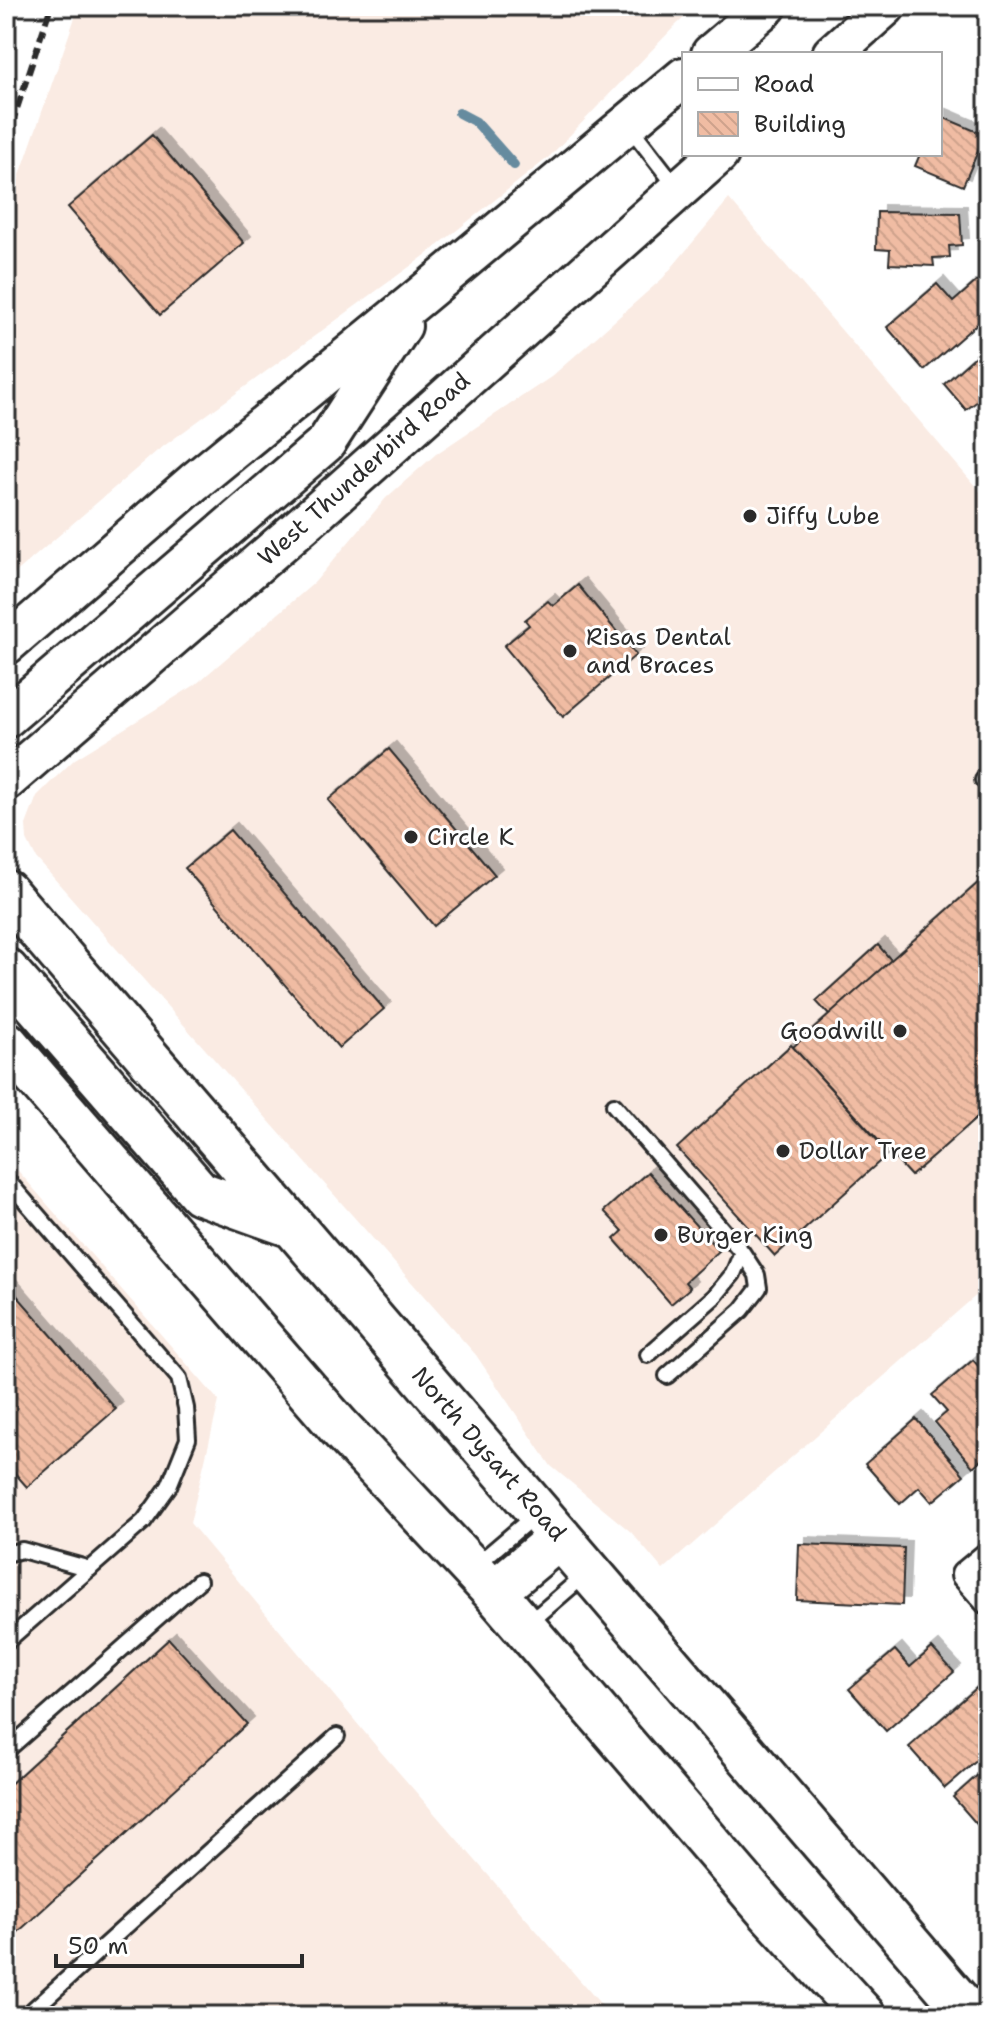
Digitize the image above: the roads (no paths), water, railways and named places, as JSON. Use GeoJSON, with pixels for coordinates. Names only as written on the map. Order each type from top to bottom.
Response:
{"type":"FeatureCollection","features":[{"type":"Feature","properties":{"kind":"main road"},"geometry":{"type":"LineString","coordinates":[[713,52],[767,6]]}},
{"type":"Feature","properties":{"kind":"main road"},"geometry":{"type":"LineString","coordinates":[[834,52],[886,6]]}},
{"type":"Feature","properties":{"kind":"main road"},"geometry":{"type":"LineString","coordinates":[[6,645],[194,482],[682,79]]}},
{"type":"Feature","properties":{"kind":"main road","name":"West Thunderbird Road"},"geometry":{"type":"LineString","coordinates":[[6,781],[315,514],[717,156]]}},
{"type":"Feature","properties":{"kind":"main road"},"geometry":{"type":"LineString","coordinates":[[6,718],[326,443],[421,296]]}},
{"type":"Feature","properties":{"kind":"main road","name":"North Dysart Road"},"geometry":{"type":"LineString","coordinates":[[6,892],[971,2016]]}},
{"type":"Feature","properties":{"kind":"main road"},"geometry":{"type":"LineString","coordinates":[[6,970],[200,1193],[293,1226]]}},
{"type":"Feature","properties":{"kind":"main road"},"geometry":{"type":"LineString","coordinates":[[6,1043],[338,1426],[525,1627],[767,1910],[864,2016]]}},
{"type":"Feature","properties":{"kind":"main road"},"geometry":{"type":"LineString","coordinates":[[483,1580],[549,1525]]}},
{"type":"Feature","properties":{"kind":"street"},"geometry":{"type":"LineString","coordinates":[[988,1556],[965,1575],[988,1601]]}},
{"type":"Feature","properties":{"kind":"lane"},"geometry":{"type":"LineString","coordinates":[[628,125],[678,190]]}},
{"type":"Feature","properties":{"kind":"lane"},"geometry":{"type":"LineString","coordinates":[[614,1105],[742,1252],[757,1275],[759,1288],[742,1310],[667,1376]]}},
{"type":"Feature","properties":{"kind":"lane"},"geometry":{"type":"LineString","coordinates":[[6,1179],[179,1378],[186,1408],[188,1439],[169,1486],[144,1521],[6,1642]]}},
{"type":"Feature","properties":{"kind":"lane"},"geometry":{"type":"LineString","coordinates":[[648,1355],[714,1297],[733,1274],[742,1252]]}},
{"type":"Feature","properties":{"kind":"lane"},"geometry":{"type":"LineString","coordinates":[[6,1554],[22,1550],[90,1569]]}},
{"type":"Feature","properties":{"kind":"lane"},"geometry":{"type":"LineString","coordinates":[[525,1627],[589,1571]]}},
{"type":"Feature","properties":{"kind":"lane"},"geometry":{"type":"LineString","coordinates":[[6,1751],[199,1581]]}},
{"type":"Feature","properties":{"kind":"lane"},"geometry":{"type":"LineString","coordinates":[[26,2016],[337,1736]]}},
{"type":"Feature","properties":{"kind":"waterway"},"geometry":{"type":"LineString","coordinates":[[459,113],[476,122],[514,165]]}},
{"type":"Feature","properties":{"kind":"railway"},"geometry":{"type":"LineString","coordinates":[[6,142],[51,6]]}},
{"type":"Feature","properties":{"kind":"place","name":"Jiffy Lube"},"geometry":{"type":"Point","coordinates":[750,516]}},
{"type":"Feature","properties":{"kind":"place","name":"Risas Dental and Braces"},"geometry":{"type":"Point","coordinates":[570,651]}},
{"type":"Feature","properties":{"kind":"place","name":"Circle K"},"geometry":{"type":"Point","coordinates":[411,837]}},
{"type":"Feature","properties":{"kind":"place","name":"Goodwill"},"geometry":{"type":"Point","coordinates":[900,1031]}},
{"type":"Feature","properties":{"kind":"place","name":"Dollar Tree"},"geometry":{"type":"Point","coordinates":[783,1151]}},
{"type":"Feature","properties":{"kind":"place","name":"Burger King"},"geometry":{"type":"Point","coordinates":[661,1235]}}]}
